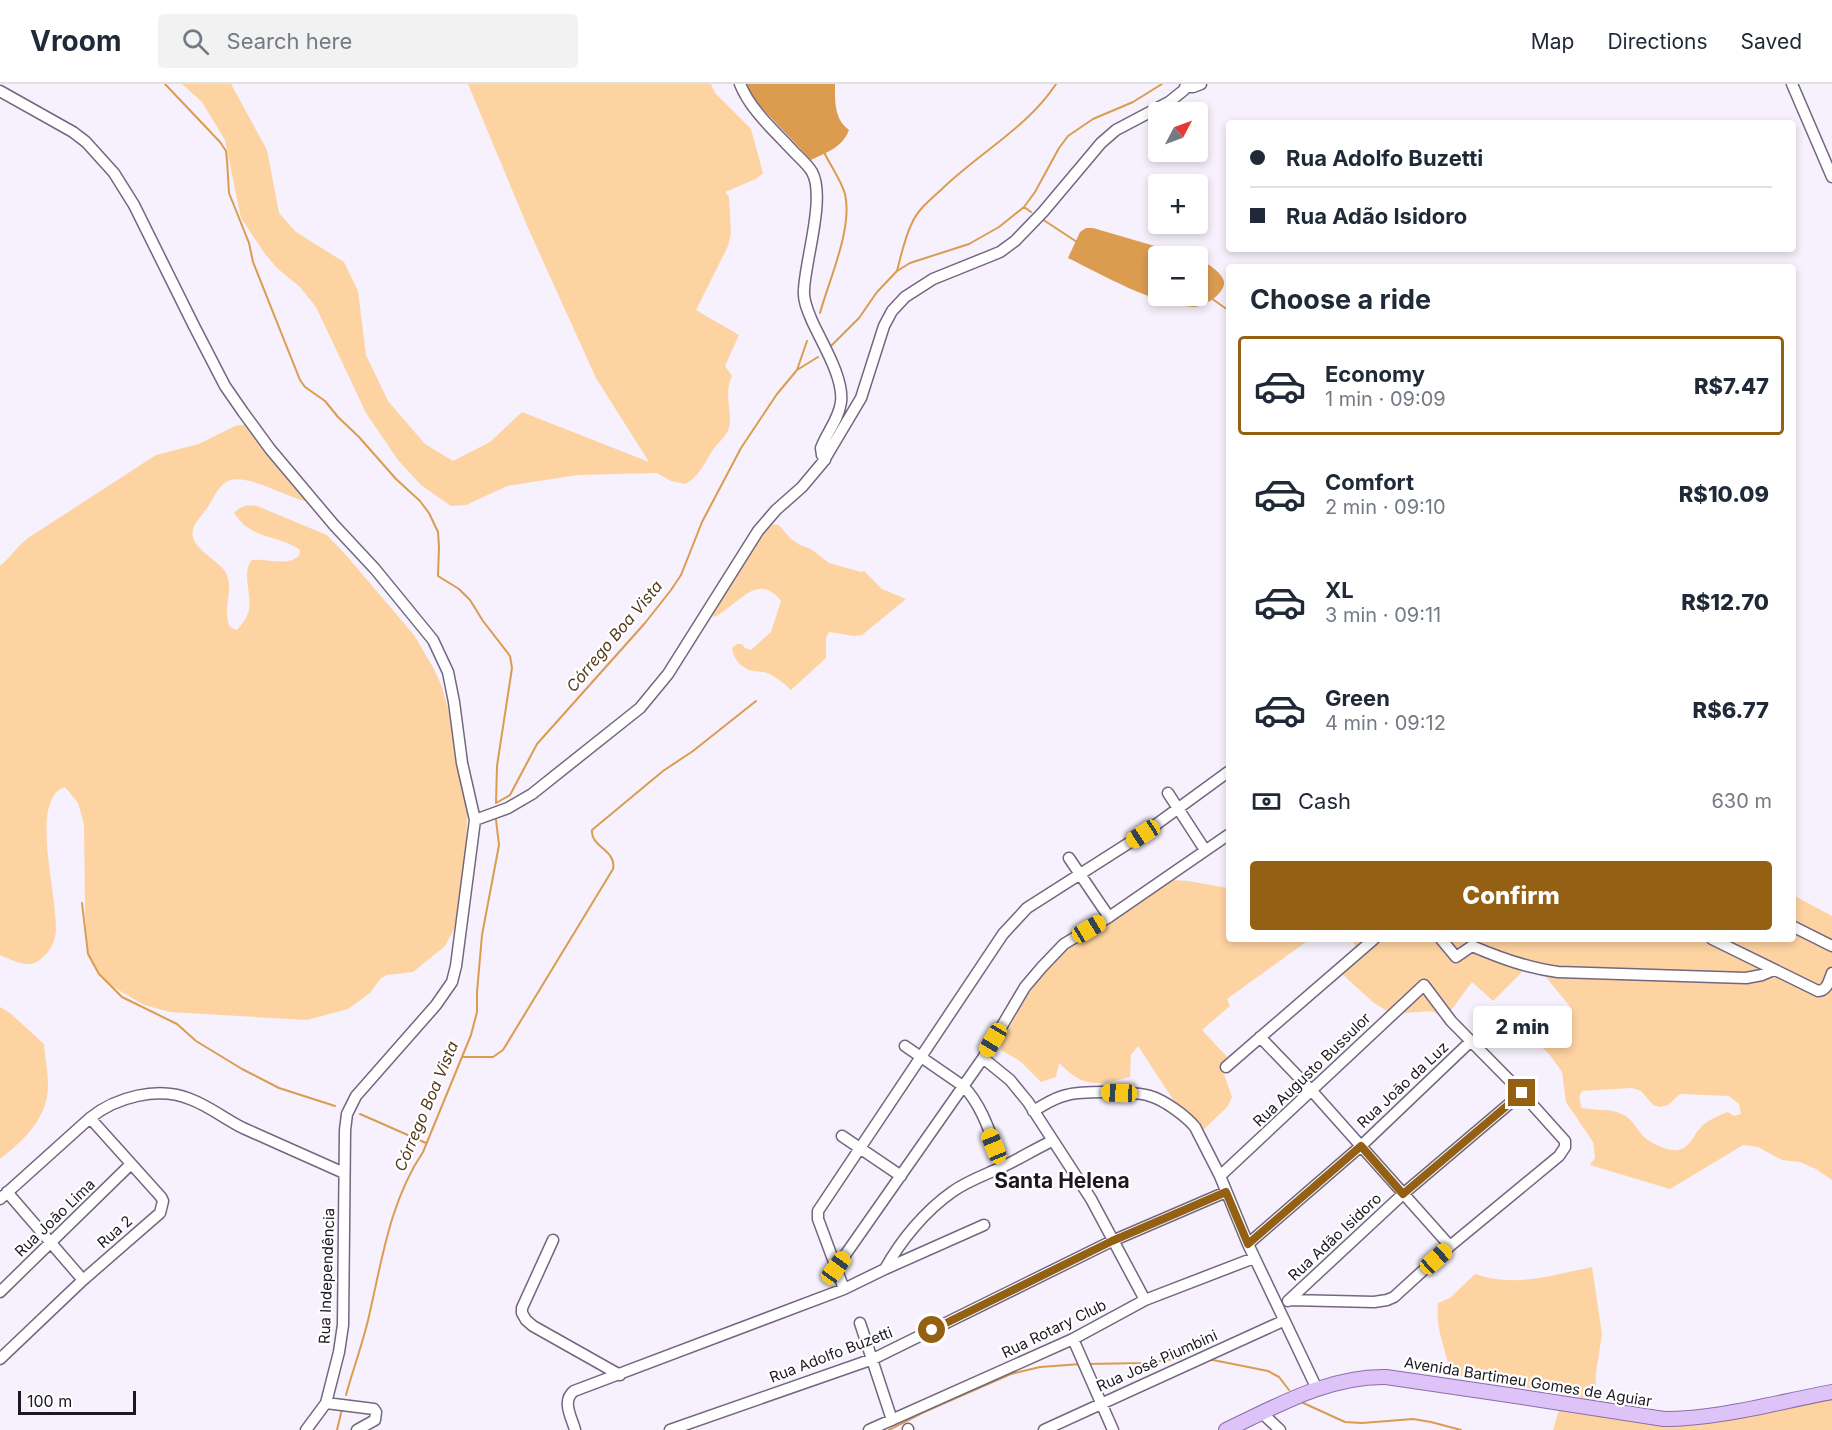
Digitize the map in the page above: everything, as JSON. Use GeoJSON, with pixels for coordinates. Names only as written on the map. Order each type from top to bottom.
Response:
{"type":"FeatureCollection","features":[{"type":"Feature","properties":{"kind":"main road","name":"Avenida Bartimeu Gomes de Aguiar"},"geometry":{"type":"LineString","coordinates":[[1226,1430],[1308,1392],[1355,1379],[1386,1377],[1664,1419],[1709,1416],[1832,1392]]}},
{"type":"Feature","properties":{"kind":"street"},"geometry":{"type":"LineString","coordinates":[[740,84],[750,102],[809,168],[815,180],[817,198],[803,292],[809,314],[836,371],[841,400],[839,411],[821,448],[825,460]]}},
{"type":"Feature","properties":{"kind":"street"},"geometry":{"type":"LineString","coordinates":[[0,92],[73,132],[86,142],[114,173],[134,205],[225,386],[270,449],[334,525],[375,569],[433,640],[448,672],[462,763],[475,820],[508,808],[532,794],[640,708],[668,674],[758,531],[776,510],[802,487],[825,460],[861,398],[884,326],[892,311],[905,297],[933,279],[1000,252],[1016,241],[1101,143],[1116,130],[1169,102],[1187,86],[1193,87],[1201,84]]}},
{"type":"Feature","properties":{"kind":"street"},"geometry":{"type":"LineString","coordinates":[[1792,84],[1832,177]]}},
{"type":"Feature","properties":{"kind":"street"},"geometry":{"type":"LineString","coordinates":[[844,1289],[818,1219],[818,1211],[1003,934],[1027,908],[1179,808],[1226,773]]}},
{"type":"Feature","properties":{"kind":"street"},"geometry":{"type":"LineString","coordinates":[[1168,793],[1205,850]]}},
{"type":"Feature","properties":{"kind":"street","name":"Rua Independência"},"geometry":{"type":"LineString","coordinates":[[306,1430],[326,1403],[339,1352],[343,1324],[344,1173],[347,1114],[356,1096],[430,1012],[452,982],[475,820]]}},
{"type":"Feature","properties":{"kind":"street"},"geometry":{"type":"LineString","coordinates":[[836,1268],[983,1058],[1025,987],[1041,967],[1064,944],[1108,917],[1226,836]]}},
{"type":"Feature","properties":{"kind":"street"},"geometry":{"type":"LineString","coordinates":[[1069,858],[1108,917]]}},
{"type":"Feature","properties":{"kind":"street"},"geometry":{"type":"LineString","coordinates":[[1796,928],[1832,946]]}},
{"type":"Feature","properties":{"kind":"street"},"geometry":{"type":"LineString","coordinates":[[1226,1067],[1371,942]]}},
{"type":"Feature","properties":{"kind":"street"},"geometry":{"type":"LineString","coordinates":[[1444,942],[1456,957],[1476,942],[1514,963],[1558,972],[1746,978],[1774,970]]}},
{"type":"Feature","properties":{"kind":"street"},"geometry":{"type":"LineString","coordinates":[[1718,942],[1818,991],[1826,988],[1832,974]]}},
{"type":"Feature","properties":{"kind":"street","name":"Rua Augusto Bussulor"},"geometry":{"type":"LineString","coordinates":[[1220,1176],[1424,985],[1451,1021],[1471,1041]]}},
{"type":"Feature","properties":{"kind":"street"},"geometry":{"type":"LineString","coordinates":[[1260,1037],[1311,1090],[1450,1246]]}},
{"type":"Feature","properties":{"kind":"street"},"geometry":{"type":"LineString","coordinates":[[1290,1300],[1358,1302],[1388,1300],[1394,1297],[1450,1246],[1559,1156],[1565,1147],[1565,1141],[1471,1041]]}},
{"type":"Feature","properties":{"kind":"street","name":"Rua João da Luz"},"geometry":{"type":"LineString","coordinates":[[1248,1244],[1361,1146],[1471,1041]]}},
{"type":"Feature","properties":{"kind":"street"},"geometry":{"type":"LineString","coordinates":[[905,1046],[963,1086],[977,1103],[1003,1167]]}},
{"type":"Feature","properties":{"kind":"street"},"geometry":{"type":"LineString","coordinates":[[983,1058],[1021,1092],[1091,1199],[1145,1300]]}},
{"type":"Feature","properties":{"kind":"street"},"geometry":{"type":"LineString","coordinates":[[1033,1111],[1069,1094],[1082,1092],[1137,1094],[1149,1095],[1158,1099],[1190,1121],[1220,1176],[1283,1321],[1308,1392]]}},
{"type":"Feature","properties":{"kind":"street","name":"Rua Adão Isidoro"},"geometry":{"type":"LineString","coordinates":[[1277,1308],[1290,1300],[1403,1194],[1522,1093]]}},
{"type":"Feature","properties":{"kind":"street"},"geometry":{"type":"LineString","coordinates":[[83,1280],[51,1243],[4,1196],[90,1118],[111,1103],[155,1094],[178,1095],[196,1101],[229,1121],[344,1173]]}},
{"type":"Feature","properties":{"kind":"street","name":"Rua 2"},"geometry":{"type":"LineString","coordinates":[[0,1359],[162,1209],[161,1197],[90,1118]]}},
{"type":"Feature","properties":{"kind":"street"},"geometry":{"type":"LineString","coordinates":[[842,1136],[901,1176]]}},
{"type":"Feature","properties":{"kind":"street"},"geometry":{"type":"LineString","coordinates":[[885,1269],[893,1254],[916,1225],[941,1201],[968,1182],[1003,1167],[1052,1141]]}},
{"type":"Feature","properties":{"kind":"street","name":"Rua João Lima"},"geometry":{"type":"LineString","coordinates":[[0,1292],[131,1164]]}},
{"type":"Feature","properties":{"kind":"street","name":"Rua Adolfo Buzetti"},"geometry":{"type":"LineString","coordinates":[[670,1430],[873,1359],[1112,1241],[1226,1192]]}},
{"type":"Feature","properties":{"kind":"street"},"geometry":{"type":"LineString","coordinates":[[575,1430],[567,1403],[569,1395],[574,1391],[844,1289],[984,1225]]}},
{"type":"Feature","properties":{"kind":"street"},"geometry":{"type":"LineString","coordinates":[[554,1240],[522,1308],[522,1313],[533,1326],[620,1375]]}},
{"type":"Feature","properties":{"kind":"street","name":"Rua Rotary Club"},"geometry":{"type":"LineString","coordinates":[[869,1430],[1073,1339],[1145,1300],[1254,1258]]}},
{"type":"Feature","properties":{"kind":"street","name":"Rua José Piumbini"},"geometry":{"type":"LineString","coordinates":[[1044,1430],[1283,1321]]}},
{"type":"Feature","properties":{"kind":"street"},"geometry":{"type":"LineString","coordinates":[[860,1323],[892,1420]]}},
{"type":"Feature","properties":{"kind":"street"},"geometry":{"type":"LineString","coordinates":[[1073,1339],[1113,1430]]}},
{"type":"Feature","properties":{"kind":"street"},"geometry":{"type":"LineString","coordinates":[[326,1403],[374,1409],[375,1420],[357,1430]]}},
{"type":"Feature","properties":{"kind":"street"},"geometry":{"type":"LineString","coordinates":[[1262,1413],[1280,1430]]}},
{"type":"Feature","properties":{"kind":"shaded area"},"geometry":{"type":"Polygon","coordinates":[[[182,84],[231,84],[267,150],[279,213],[296,232],[344,262],[358,291],[366,355],[388,401],[425,444],[453,461],[490,442],[522,412],[649,462],[596,378],[528,228],[468,84],[711,84],[715,93],[751,129],[763,173],[756,179],[725,192],[729,197],[731,233],[728,246],[696,310],[739,335],[725,366],[732,376],[728,394],[729,427],[698,474],[685,484],[671,481],[657,473],[578,475],[507,486],[466,505],[451,506],[421,485],[398,460],[366,413],[316,307],[300,287],[278,269],[265,254],[241,218],[225,140],[202,102],[182,84]]]}},
{"type":"Feature","properties":{"kind":"shaded area"},"geometry":{"type":"Polygon","coordinates":[[[745,84],[835,84],[835,103],[838,115],[840,121],[849,130],[838,145],[811,160],[757,103],[745,84]]]}},
{"type":"Feature","properties":{"kind":"shaded area"},"geometry":{"type":"Polygon","coordinates":[[[1086,228],[1093,228],[1155,246],[1148,246],[1148,296],[1068,258],[1080,232],[1086,228]]]}},
{"type":"Feature","properties":{"kind":"shaded area"},"geometry":{"type":"Polygon","coordinates":[[[1208,264],[1217,271],[1224,282],[1221,291],[1208,302],[1208,264]]]}},
{"type":"Feature","properties":{"kind":"shaded area"},"geometry":{"type":"Polygon","coordinates":[[[249,424],[264,435],[312,490],[311,497],[305,501],[254,482],[234,479],[219,488],[197,521],[193,528],[194,540],[226,573],[229,586],[227,614],[230,627],[237,630],[248,613],[247,572],[252,560],[288,561],[299,556],[300,550],[253,531],[240,521],[234,513],[236,511],[244,506],[257,506],[327,535],[414,635],[434,669],[442,687],[468,781],[465,884],[458,922],[445,946],[413,972],[387,975],[381,978],[370,993],[348,1009],[307,1020],[170,1012],[144,1005],[110,985],[93,965],[88,953],[84,824],[78,803],[65,787],[54,796],[48,811],[48,856],[56,923],[53,943],[45,955],[31,964],[20,963],[0,955],[0,566],[28,538],[156,455],[199,444],[235,426],[249,424]]]}},
{"type":"Feature","properties":{"kind":"shaded area"},"geometry":{"type":"Polygon","coordinates":[[[770,524],[779,525],[791,539],[811,549],[829,563],[864,571],[882,589],[906,599],[862,635],[829,632],[826,638],[826,658],[791,690],[780,680],[767,673],[753,671],[742,666],[736,660],[732,648],[737,644],[742,644],[751,650],[771,632],[781,601],[772,592],[764,589],[756,590],[748,593],[714,617],[711,614],[711,601],[770,524]]]}},
{"type":"Feature","properties":{"kind":"shaded area"},"geometry":{"type":"Polygon","coordinates":[[[1173,880],[1188,881],[1226,888],[1226,942],[1306,942],[1227,999],[1230,1006],[1202,1030],[1228,1058],[1222,1068],[1232,1097],[1228,1106],[1197,1136],[1138,1046],[1131,1055],[1130,1077],[1100,1083],[1084,1081],[1059,1063],[1056,1077],[1041,1082],[1020,1061],[1001,1050],[1002,1041],[1034,985],[1079,940],[1173,880]]]}},
{"type":"Feature","properties":{"kind":"shaded area"},"geometry":{"type":"Polygon","coordinates":[[[1796,897],[1832,916],[1832,1180],[1800,1162],[1782,1160],[1758,1147],[1743,1145],[1670,1189],[1590,1165],[1595,1158],[1593,1142],[1566,1102],[1562,1072],[1550,1055],[1530,1036],[1545,1022],[1566,1014],[1572,1009],[1533,961],[1493,1001],[1472,982],[1446,1017],[1431,1011],[1392,1014],[1374,1003],[1342,974],[1361,954],[1353,942],[1796,942],[1796,897]],[[1632,1088],[1582,1091],[1580,1095],[1582,1108],[1622,1114],[1648,1140],[1671,1150],[1686,1147],[1700,1128],[1713,1118],[1728,1112],[1734,1116],[1741,1114],[1739,1104],[1729,1096],[1680,1094],[1668,1105],[1660,1107],[1653,1105],[1641,1091],[1632,1088]]]}},
{"type":"Feature","properties":{"kind":"shaded area"},"geometry":{"type":"Polygon","coordinates":[[[0,1007],[10,1013],[44,1044],[48,1086],[44,1108],[33,1128],[0,1159],[0,1007]]]}},
{"type":"Feature","properties":{"kind":"shaded area"},"geometry":{"type":"Polygon","coordinates":[[[1592,1267],[1602,1334],[1596,1373],[1595,1400],[1450,1374],[1439,1331],[1438,1303],[1450,1298],[1475,1274],[1490,1278],[1519,1280],[1592,1267]]]}},
{"type":"Feature","properties":{"kind":"shaded area"},"geometry":{"type":"Polygon","coordinates":[[[1832,1391],[1832,1430],[1553,1430],[1560,1406],[1648,1420],[1832,1391]]]}},
{"type":"Feature","properties":{"kind":"waterway"},"geometry":{"type":"LineString","coordinates":[[165,84],[226,151],[229,193],[249,243],[253,262],[300,380],[305,387],[325,401],[396,479],[420,501],[438,532],[438,576],[459,589],[470,600],[510,656],[512,668],[497,766],[496,803],[510,795],[537,744],[645,623],[671,590],[681,575],[702,522],[741,448],[777,394],[797,370],[818,357]]}},
{"type":"Feature","properties":{"kind":"waterway"},"geometry":{"type":"LineString","coordinates":[[897,271],[907,234],[921,209],[956,176],[1017,127],[1045,99],[1056,84]]}},
{"type":"Feature","properties":{"kind":"waterway","name":"Córrego Boa Vista"},"geometry":{"type":"LineString","coordinates":[[831,346],[859,318],[877,292],[897,271],[910,263],[969,244],[999,227],[1024,207],[1068,136],[1093,119],[1133,102],[1162,84]]}},
{"type":"Feature","properties":{"kind":"waterway"},"geometry":{"type":"LineString","coordinates":[[820,313],[839,254],[847,208],[843,189],[824,152]]}},
{"type":"Feature","properties":{"kind":"waterway"},"geometry":{"type":"LineString","coordinates":[[1024,207],[1031,212]]}},
{"type":"Feature","properties":{"kind":"waterway"},"geometry":{"type":"LineString","coordinates":[[1042,219],[1077,242]]}},
{"type":"Feature","properties":{"kind":"waterway"},"geometry":{"type":"LineString","coordinates":[[1211,298],[1226,309]]}},
{"type":"Feature","properties":{"kind":"waterway"},"geometry":{"type":"LineString","coordinates":[[797,370],[807,341]]}},
{"type":"Feature","properties":{"kind":"waterway"},"geometry":{"type":"LineString","coordinates":[[462,1057],[493,1057],[503,1050],[613,869],[611,857],[595,841],[592,830],[663,771],[693,751],[756,701]]}},
{"type":"Feature","properties":{"kind":"waterway","name":"Córrego Boa Vista"},"geometry":{"type":"LineString","coordinates":[[346,1395],[367,1326],[388,1231],[402,1190],[423,1152],[471,1035],[477,1012],[482,935],[499,845],[496,820]]}},
{"type":"Feature","properties":{"kind":"waterway"},"geometry":{"type":"LineString","coordinates":[[82,903],[88,954],[99,974],[122,997],[177,1024],[196,1041],[279,1088],[335,1106]]}},
{"type":"Feature","properties":{"kind":"waterway"},"geometry":{"type":"LineString","coordinates":[[360,1114],[426,1143]]}},
{"type":"Feature","properties":{"kind":"waterway"},"geometry":{"type":"LineString","coordinates":[[1087,1364],[1145,1363],[1180,1358]]}},
{"type":"Feature","properties":{"kind":"waterway"},"geometry":{"type":"LineString","coordinates":[[1208,1359],[1268,1371],[1279,1377],[1289,1390]]}},
{"type":"Feature","properties":{"kind":"waterway"},"geometry":{"type":"LineString","coordinates":[[889,1430],[1011,1374],[1040,1367],[1081,1364]]}},
{"type":"Feature","properties":{"kind":"waterway"},"geometry":{"type":"LineString","coordinates":[[1299,1401],[1345,1422],[1413,1419],[1461,1430]]}},
{"type":"Feature","properties":{"kind":"waterway","name":"Córrego Boa Vista"},"geometry":{"type":"LineString","coordinates":[[337,1430],[342,1409]]}},
{"type":"Feature","properties":{"kind":"district","name":"Santa Helena"},"geometry":{"type":"Point","coordinates":[1062,1181]}},
{"type":"Feature","properties":{"kind":"route"},"geometry":{"type":"LineString","coordinates":[[932,1330],[1112,1241],[1226,1192],[1248,1244],[1361,1146],[1403,1194],[1522,1093]]}}]}
